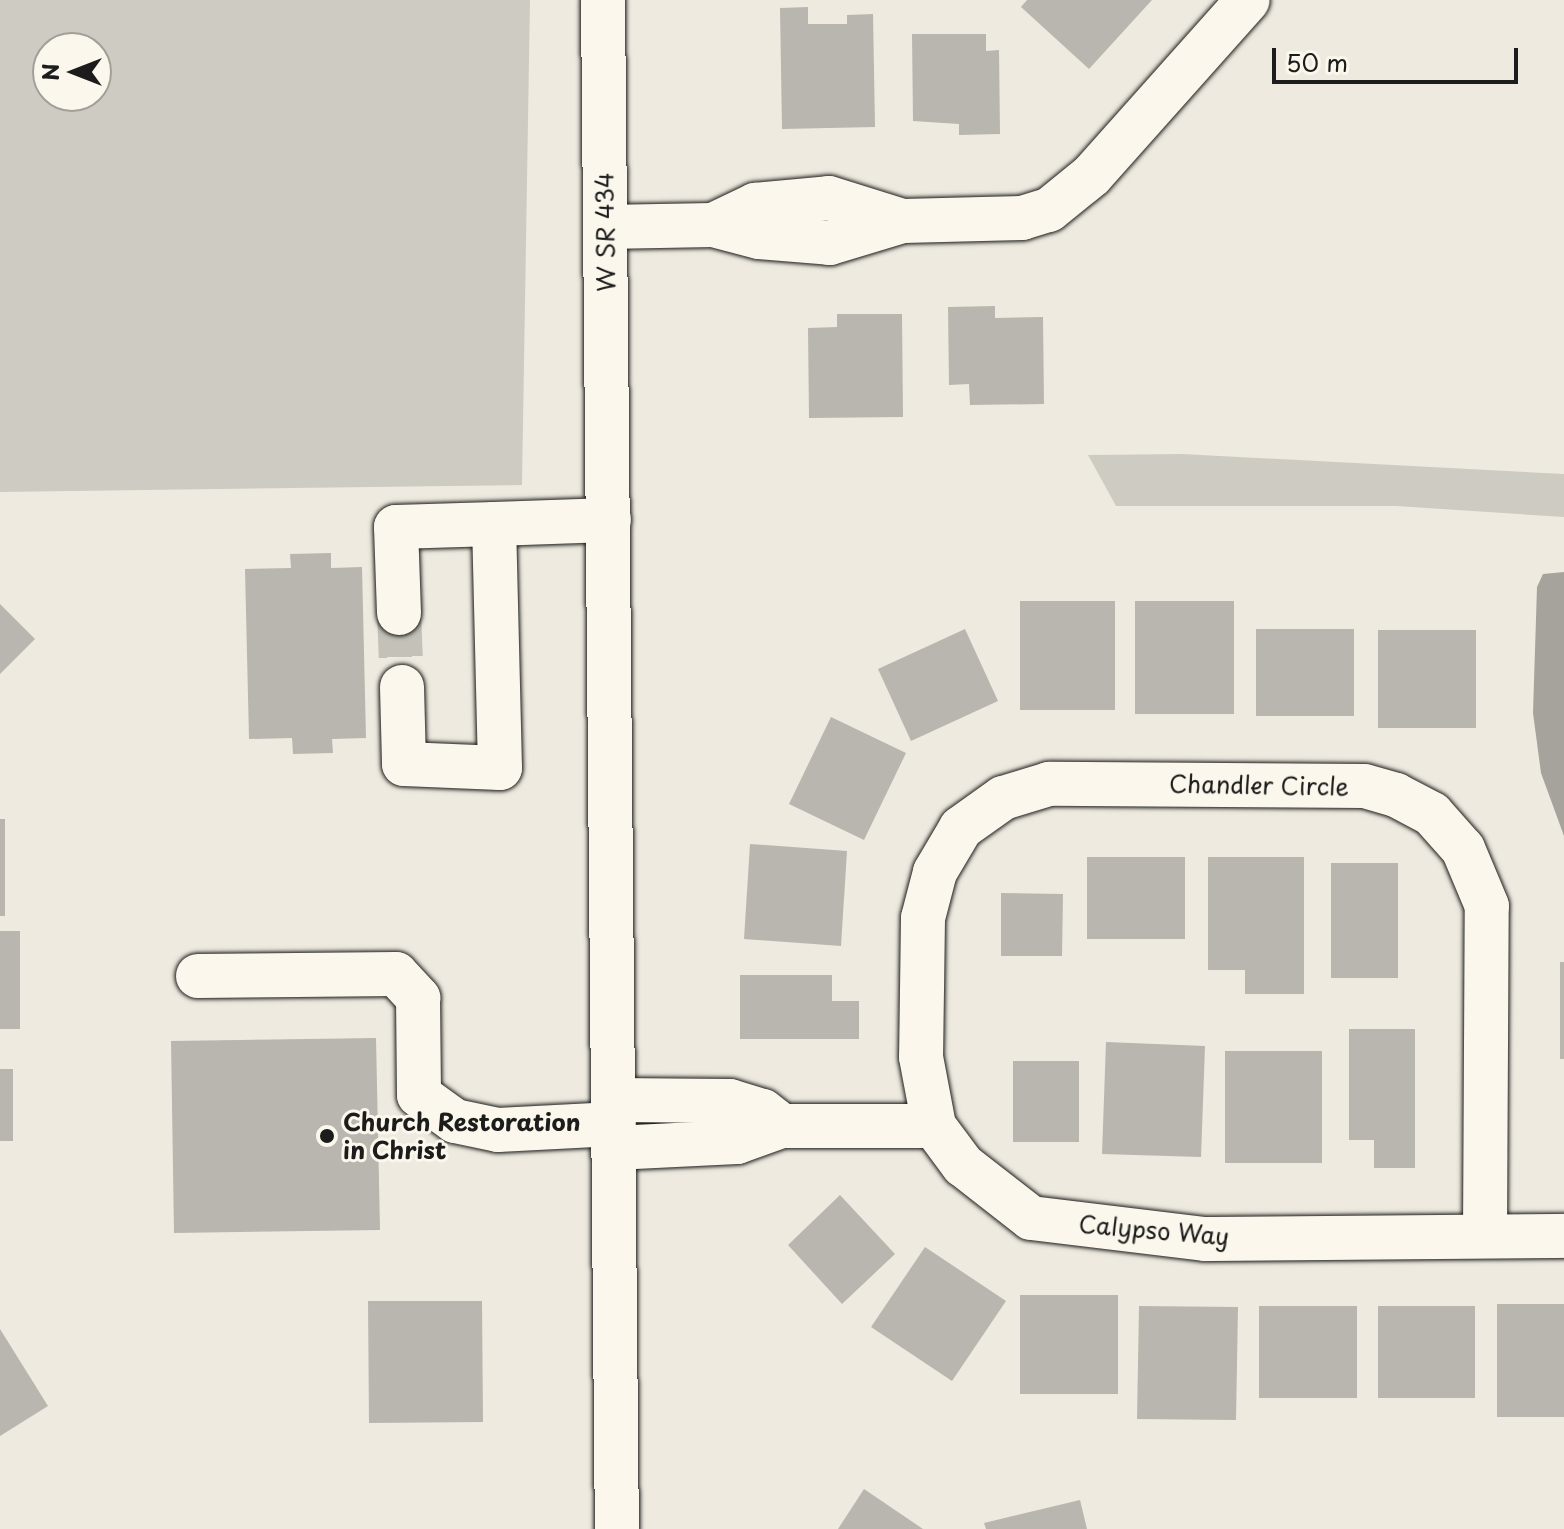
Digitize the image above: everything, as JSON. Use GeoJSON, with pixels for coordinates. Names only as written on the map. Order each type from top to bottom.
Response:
{"type":"FeatureCollection","features":[{"type":"Feature","properties":{"kind":"street","name":"W SR 434"},"geometry":{"type":"LineString","coordinates":[[603,0],[617,1529]]}},
{"type":"Feature","properties":{"kind":"street"},"geometry":{"type":"LineString","coordinates":[[605,227],[713,225],[759,237],[830,243],[903,221],[1022,218],[1049,210],[1092,175],[1248,0]]}},
{"type":"Feature","properties":{"kind":"street"},"geometry":{"type":"LineString","coordinates":[[399,613],[396,527],[609,520]]}},
{"type":"Feature","properties":{"kind":"street"},"geometry":{"type":"LineString","coordinates":[[402,687],[404,764],[500,768],[494,524]]}},
{"type":"Feature","properties":{"kind":"street","name":"Chandler Circle"},"geometry":{"type":"LineString","coordinates":[[934,1126],[921,1057],[923,918],[946,849],[980,811],[1024,789],[1049,784],[1364,786],[1414,803],[1448,828],[1478,877],[1487,906],[1485,1236]]}},
{"type":"Feature","properties":{"kind":"street"},"geometry":{"type":"LineString","coordinates":[[198,976],[396,974],[418,998],[419,1095],[455,1121],[498,1130],[614,1124],[737,1142],[782,1126],[934,1126]]}},
{"type":"Feature","properties":{"kind":"street","name":"Calypso Way"},"geometry":{"type":"LineString","coordinates":[[934,1126],[963,1165],[1031,1218],[1205,1239],[1564,1236]]}},
{"type":"Feature","properties":{"kind":"shaded area"},"geometry":{"type":"Polygon","coordinates":[[[0,0],[530,0],[522,485],[0,492],[0,0]]]}},
{"type":"Feature","properties":{"kind":"shaded area"},"geometry":{"type":"Polygon","coordinates":[[[1182,454],[1564,474],[1564,517],[1396,506],[1116,506],[1088,455],[1182,454]]]}},
{"type":"Feature","properties":{"kind":"shaded area"},"geometry":{"type":"Polygon","coordinates":[[[1564,572],[1564,836],[1541,773],[1533,713],[1537,587],[1543,574],[1564,572]]]}},
{"type":"Feature","properties":{"kind":"building"},"geometry":{"type":"Polygon","coordinates":[[[1027,0],[1152,0],[1089,69],[1021,7],[1027,0]]]}},
{"type":"Feature","properties":{"kind":"building"},"geometry":{"type":"Polygon","coordinates":[[[808,7],[808,24],[847,24],[847,15],[873,14],[875,127],[782,129],[780,8],[808,7]]]}},
{"type":"Feature","properties":{"kind":"building"},"geometry":{"type":"Polygon","coordinates":[[[912,34],[986,34],[986,51],[999,50],[1000,134],[959,135],[959,124],[913,121],[912,34]]]}},
{"type":"Feature","properties":{"kind":"building"},"geometry":{"type":"Polygon","coordinates":[[[995,306],[995,318],[1043,317],[1044,404],[970,405],[969,384],[949,385],[948,307],[995,306]]]}},
{"type":"Feature","properties":{"kind":"building"},"geometry":{"type":"Polygon","coordinates":[[[837,314],[902,314],[903,417],[809,418],[808,328],[837,327],[837,314]]]}},
{"type":"Feature","properties":{"kind":"building"},"geometry":{"type":"Polygon","coordinates":[[[331,553],[331,568],[362,567],[366,738],[332,739],[333,753],[293,754],[292,738],[249,739],[245,569],[291,568],[290,554],[331,553]]]}},
{"type":"Feature","properties":{"kind":"building"},"geometry":{"type":"Polygon","coordinates":[[[1020,601],[1115,601],[1115,710],[1020,710],[1020,601]]]}},
{"type":"Feature","properties":{"kind":"building"},"geometry":{"type":"Polygon","coordinates":[[[1135,601],[1234,601],[1234,714],[1135,714],[1135,601]]]}},
{"type":"Feature","properties":{"kind":"building"},"geometry":{"type":"Polygon","coordinates":[[[0,604],[35,639],[0,674],[0,604]]]}},
{"type":"Feature","properties":{"kind":"building"},"geometry":{"type":"Polygon","coordinates":[[[965,629],[998,701],[911,741],[878,669],[965,629]]]}},
{"type":"Feature","properties":{"kind":"building"},"geometry":{"type":"Polygon","coordinates":[[[1256,629],[1354,629],[1354,716],[1256,716],[1256,629]]]}},
{"type":"Feature","properties":{"kind":"building"},"geometry":{"type":"Polygon","coordinates":[[[1378,630],[1476,630],[1476,728],[1378,728],[1378,630]]]}},
{"type":"Feature","properties":{"kind":"building"},"geometry":{"type":"Polygon","coordinates":[[[831,717],[906,753],[864,840],[789,804],[831,717]]]}},
{"type":"Feature","properties":{"kind":"building"},"geometry":{"type":"Polygon","coordinates":[[[0,819],[5,819],[5,916],[0,916],[0,819]]]}},
{"type":"Feature","properties":{"kind":"building"},"geometry":{"type":"Polygon","coordinates":[[[750,844],[847,851],[841,946],[744,939],[750,844]]]}},
{"type":"Feature","properties":{"kind":"building"},"geometry":{"type":"Polygon","coordinates":[[[1087,857],[1185,857],[1185,939],[1087,939],[1087,857]]]}},
{"type":"Feature","properties":{"kind":"building"},"geometry":{"type":"Polygon","coordinates":[[[1208,857],[1304,857],[1304,994],[1245,994],[1245,970],[1208,970],[1208,857]]]}},
{"type":"Feature","properties":{"kind":"building"},"geometry":{"type":"Polygon","coordinates":[[[1331,863],[1398,863],[1398,978],[1331,978],[1331,863]]]}},
{"type":"Feature","properties":{"kind":"building"},"geometry":{"type":"Polygon","coordinates":[[[1001,893],[1063,894],[1062,956],[1001,956],[1001,893]]]}},
{"type":"Feature","properties":{"kind":"building"},"geometry":{"type":"Polygon","coordinates":[[[0,931],[20,931],[20,1029],[0,1029],[0,931]]]}},
{"type":"Feature","properties":{"kind":"building"},"geometry":{"type":"Polygon","coordinates":[[[1560,962],[1564,962],[1564,1059],[1560,1059],[1560,962]]]}},
{"type":"Feature","properties":{"kind":"building"},"geometry":{"type":"Polygon","coordinates":[[[740,975],[832,975],[832,1001],[859,1001],[859,1039],[740,1039],[740,975]]]}},
{"type":"Feature","properties":{"kind":"building"},"geometry":{"type":"Polygon","coordinates":[[[1349,1029],[1415,1029],[1415,1168],[1374,1168],[1374,1140],[1349,1140],[1349,1029]]]}},
{"type":"Feature","properties":{"kind":"building"},"geometry":{"type":"Polygon","coordinates":[[[376,1038],[380,1230],[174,1233],[171,1041],[376,1038]]]}},
{"type":"Feature","properties":{"kind":"building"},"geometry":{"type":"Polygon","coordinates":[[[1106,1042],[1205,1046],[1201,1157],[1102,1154],[1106,1042]]]}},
{"type":"Feature","properties":{"kind":"building"},"geometry":{"type":"Polygon","coordinates":[[[1225,1051],[1322,1051],[1322,1163],[1225,1163],[1225,1051]]]}},
{"type":"Feature","properties":{"kind":"building"},"geometry":{"type":"Polygon","coordinates":[[[1013,1061],[1079,1061],[1079,1142],[1013,1142],[1013,1061]]]}},
{"type":"Feature","properties":{"kind":"building"},"geometry":{"type":"Polygon","coordinates":[[[0,1069],[13,1069],[13,1141],[0,1141],[0,1069]]]}},
{"type":"Feature","properties":{"kind":"building"},"geometry":{"type":"Polygon","coordinates":[[[840,1195],[895,1254],[842,1304],[788,1245],[840,1195]]]}},
{"type":"Feature","properties":{"kind":"building"},"geometry":{"type":"Polygon","coordinates":[[[925,1247],[1006,1301],[952,1381],[871,1327],[925,1247]]]}},
{"type":"Feature","properties":{"kind":"building"},"geometry":{"type":"Polygon","coordinates":[[[1020,1295],[1118,1295],[1118,1394],[1020,1394],[1020,1295]]]}},
{"type":"Feature","properties":{"kind":"building"},"geometry":{"type":"Polygon","coordinates":[[[368,1301],[482,1301],[483,1422],[369,1423],[368,1301]]]}},
{"type":"Feature","properties":{"kind":"building"},"geometry":{"type":"Polygon","coordinates":[[[1497,1304],[1564,1304],[1564,1417],[1497,1417],[1497,1304]]]}},
{"type":"Feature","properties":{"kind":"building"},"geometry":{"type":"Polygon","coordinates":[[[1139,1306],[1238,1307],[1236,1420],[1137,1419],[1139,1306]]]}},
{"type":"Feature","properties":{"kind":"building"},"geometry":{"type":"Polygon","coordinates":[[[1259,1306],[1357,1306],[1357,1398],[1259,1398],[1259,1306]]]}},
{"type":"Feature","properties":{"kind":"building"},"geometry":{"type":"Polygon","coordinates":[[[1378,1306],[1475,1306],[1475,1398],[1378,1398],[1378,1306]]]}},
{"type":"Feature","properties":{"kind":"building"},"geometry":{"type":"Polygon","coordinates":[[[0,1329],[48,1406],[0,1436],[0,1329]]]}},
{"type":"Feature","properties":{"kind":"building"},"geometry":{"type":"Polygon","coordinates":[[[864,1489],[923,1529],[838,1529],[864,1489]]]}},
{"type":"Feature","properties":{"kind":"building"},"geometry":{"type":"Polygon","coordinates":[[[1080,1500],[1087,1529],[986,1529],[984,1523],[1080,1500]]]}},
{"type":"Feature","properties":{"kind":"tunnel"},"geometry":{"type":"LineString","coordinates":[[399,613],[402,687]]}},
{"type":"Feature","properties":{"kind":"place","name":"Church Restoration in Christ"},"geometry":{"type":"Point","coordinates":[327,1136]}}]}
